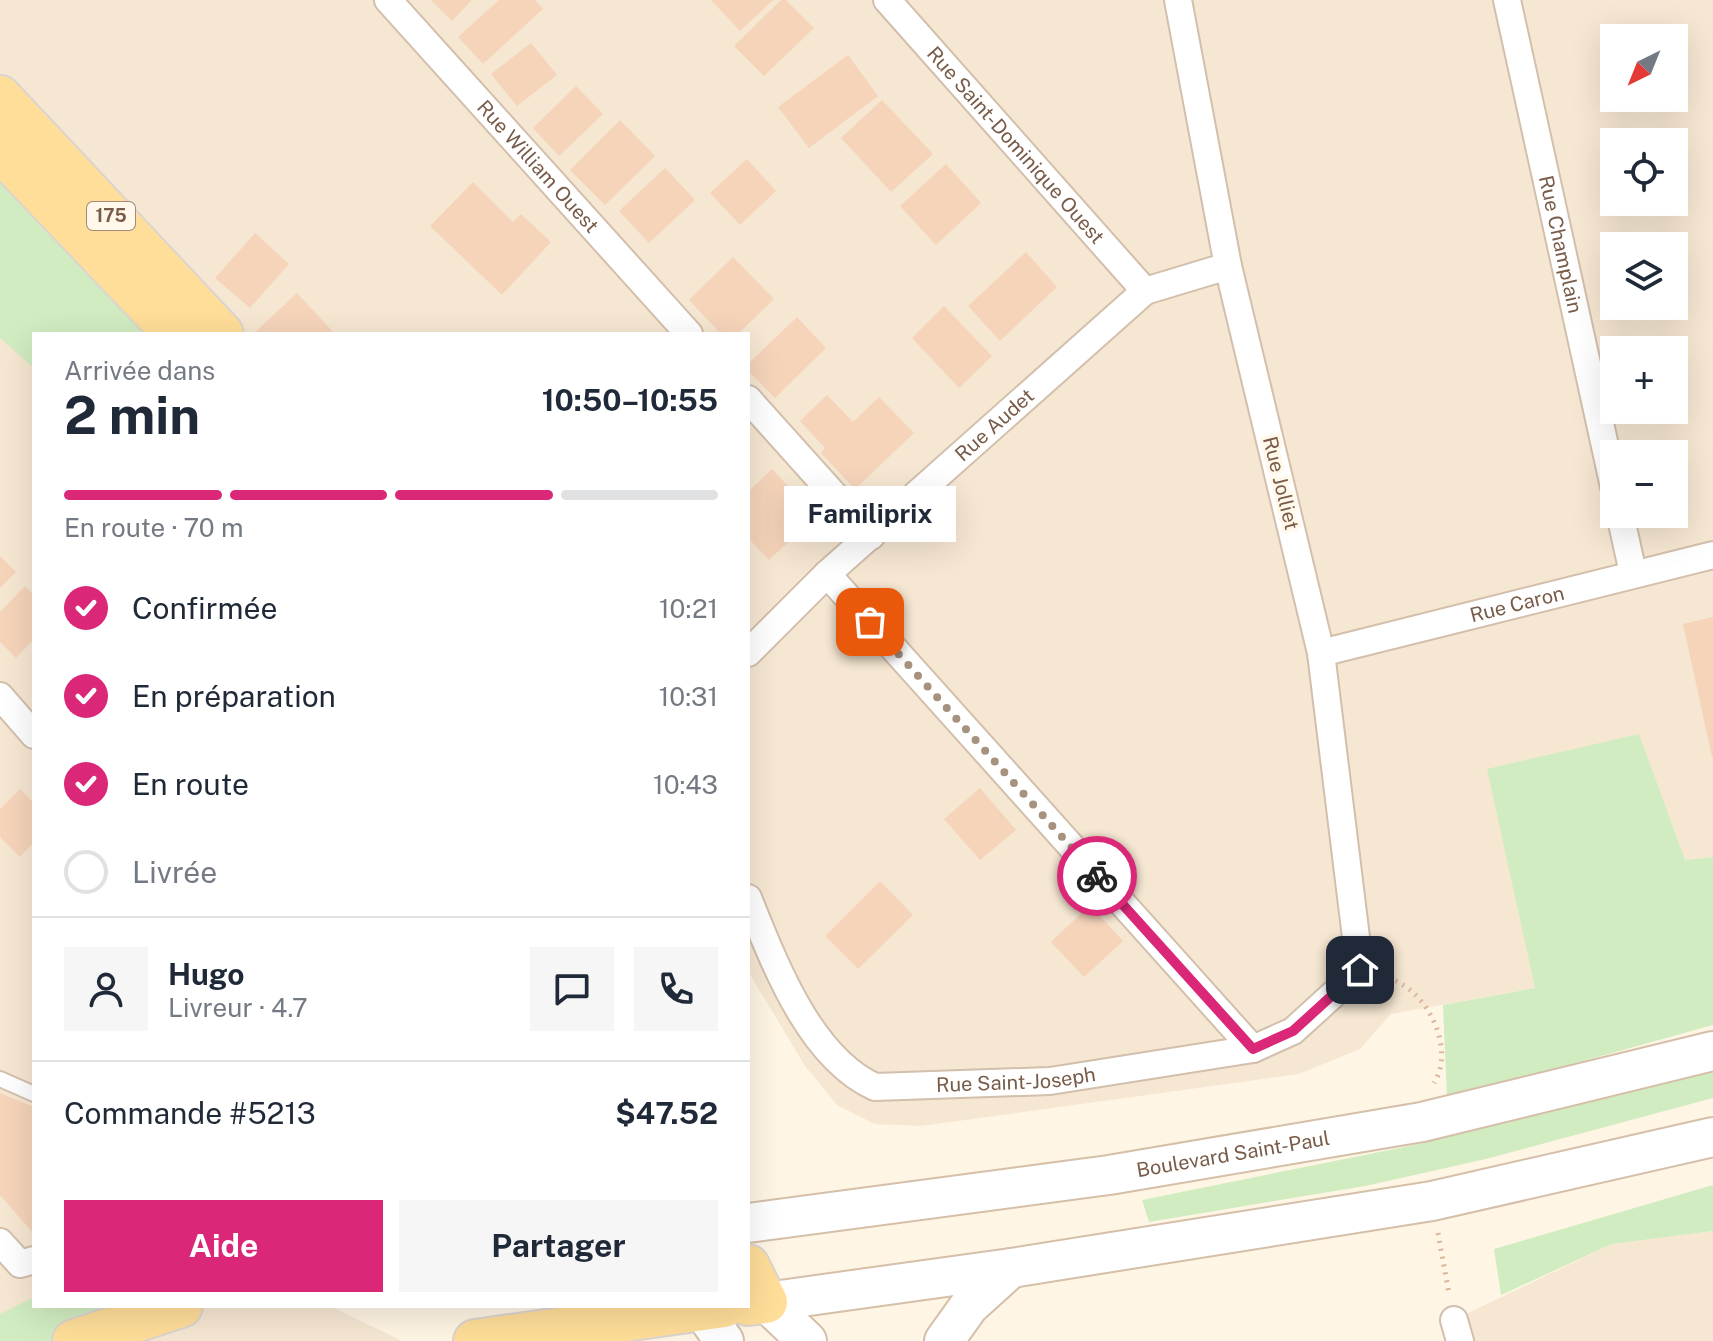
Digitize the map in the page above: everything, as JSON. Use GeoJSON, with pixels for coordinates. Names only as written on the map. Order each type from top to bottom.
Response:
{"type":"FeatureCollection","features":[{"type":"Feature","properties":{"kind":"main road","name":"175"},"geometry":{"type":"LineString","coordinates":[[0,97],[220,332]]}},
{"type":"Feature","properties":{"kind":"main road","name":"175"},"geometry":{"type":"LineString","coordinates":[[0,150],[173,332]]}},
{"type":"Feature","properties":{"kind":"main road","name":"Boulevard Saint-Paul"},"geometry":{"type":"LineString","coordinates":[[750,1223],[1109,1175],[1422,1122],[1713,1051]]}},
{"type":"Feature","properties":{"kind":"main road"},"geometry":{"type":"LineString","coordinates":[[754,1290],[1011,1268],[1432,1201],[1713,1137]]}},
{"type":"Feature","properties":{"kind":"main road"},"geometry":{"type":"LineString","coordinates":[[944,1341],[969,1306],[1011,1268]]}},
{"type":"Feature","properties":{"kind":"main road"},"geometry":{"type":"LineString","coordinates":[[754,1290],[807,1341]]}},
{"type":"Feature","properties":{"kind":"main road"},"geometry":{"type":"LineString","coordinates":[[74,1341],[175,1308]]}},
{"type":"Feature","properties":{"kind":"main road"},"geometry":{"type":"LineString","coordinates":[[475,1341],[712,1315]]}},
{"type":"Feature","properties":{"kind":"street","name":"Rue William Ouest"},"geometry":{"type":"LineString","coordinates":[[388,0],[687,332]]}},
{"type":"Feature","properties":{"kind":"street","name":"Rue Saint-Dominique Ouest"},"geometry":{"type":"LineString","coordinates":[[887,0],[1145,291]]}},
{"type":"Feature","properties":{"kind":"street","name":"Rue Jolliet"},"geometry":{"type":"LineString","coordinates":[[1178,0],[1228,266],[1321,653],[1360,970]]}},
{"type":"Feature","properties":{"kind":"street","name":"Rue Champlain"},"geometry":{"type":"LineString","coordinates":[[1507,0],[1604,440]]}},
{"type":"Feature","properties":{"kind":"street","name":"Rue Audet"},"geometry":{"type":"LineString","coordinates":[[750,651],[827,574],[1145,291],[1228,266]]}},
{"type":"Feature","properties":{"kind":"street"},"geometry":{"type":"LineString","coordinates":[[750,401],[871,536]]}},
{"type":"Feature","properties":{"kind":"street"},"geometry":{"type":"LineString","coordinates":[[1623,528],[1633,573]]}},
{"type":"Feature","properties":{"kind":"street","name":"Rue Caron"},"geometry":{"type":"LineString","coordinates":[[1321,653],[1713,555]]}},
{"type":"Feature","properties":{"kind":"street"},"geometry":{"type":"LineString","coordinates":[[827,574],[1253,1049]]}},
{"type":"Feature","properties":{"kind":"street"},"geometry":{"type":"LineString","coordinates":[[0,696],[32,733]]}},
{"type":"Feature","properties":{"kind":"street","name":"Rue Saint-Joseph"},"geometry":{"type":"LineString","coordinates":[[750,903],[777,969],[824,1046],[851,1076],[875,1087],[1050,1081],[1253,1049],[1293,1031],[1360,970]]}},
{"type":"Feature","properties":{"kind":"street"},"geometry":{"type":"LineString","coordinates":[[0,1242],[20,1264],[32,1261]]}},
{"type":"Feature","properties":{"kind":"lane"},"geometry":{"type":"LineString","coordinates":[[0,1079],[32,1093]]}},
{"type":"Feature","properties":{"kind":"path"},"geometry":{"type":"LineString","coordinates":[[1360,970],[1399,981],[1434,1020],[1443,1057],[1440,1073],[1426,1097],[1422,1122]]}},
{"type":"Feature","properties":{"kind":"shaded area"},"geometry":{"type":"Polygon","coordinates":[[[0,0],[1713,0],[1713,857],[1686,860],[1488,769],[1535,988],[1391,1014],[1360,1049],[1299,1074],[921,1126],[875,1124],[837,1105],[805,1066],[750,974],[750,332],[220,332],[0,97],[0,0]]]}},
{"type":"Feature","properties":{"kind":"shaded area"},"geometry":{"type":"Polygon","coordinates":[[[0,150],[34,332],[32,1305],[21,1341],[0,1341],[0,150]]]}},
{"type":"Feature","properties":{"kind":"shaded area"},"geometry":{"type":"Polygon","coordinates":[[[1713,1231],[1713,1341],[1460,1341],[1454,1320],[1612,1244],[1713,1231]]]}},
{"type":"Feature","properties":{"kind":"shaded area"},"geometry":{"type":"Polygon","coordinates":[[[175,1308],[334,1308],[402,1341],[74,1341],[175,1308]]]}},
{"type":"Feature","properties":{"kind":"green space"},"geometry":{"type":"Polygon","coordinates":[[[0,97],[220,332],[32,332],[32,366],[0,338],[0,97]]]}},
{"type":"Feature","properties":{"kind":"green space"},"geometry":{"type":"Polygon","coordinates":[[[1639,734],[1685,860],[1713,857],[1713,1025],[1447,1099],[1443,1005],[1535,988],[1487,769],[1639,734]]]}},
{"type":"Feature","properties":{"kind":"green space"},"geometry":{"type":"Polygon","coordinates":[[[1713,1067],[1713,1098],[1486,1159],[1365,1186],[1149,1222],[1142,1200],[1414,1145],[1713,1067]]]}},
{"type":"Feature","properties":{"kind":"green space"},"geometry":{"type":"Polygon","coordinates":[[[1713,1185],[1713,1231],[1612,1244],[1501,1295],[1494,1249],[1713,1185]]]}},
{"type":"Feature","properties":{"kind":"green space"},"geometry":{"type":"Polygon","coordinates":[[[32,1298],[32,1308],[175,1308],[74,1341],[0,1341],[0,1314],[32,1298]]]}},
{"type":"Feature","properties":{"kind":"building"},"geometry":{"type":"Polygon","coordinates":[[[431,0],[472,0],[452,21],[431,0]]]}},
{"type":"Feature","properties":{"kind":"building"},"geometry":{"type":"Polygon","coordinates":[[[499,0],[535,0],[543,9],[483,64],[458,37],[499,0]]]}},
{"type":"Feature","properties":{"kind":"building"},"geometry":{"type":"Polygon","coordinates":[[[711,0],[773,0],[740,31],[711,0]]]}},
{"type":"Feature","properties":{"kind":"building"},"geometry":{"type":"Polygon","coordinates":[[[781,0],[786,0],[814,28],[764,76],[734,46],[781,0]]]}},
{"type":"Feature","properties":{"kind":"building"},"geometry":{"type":"Polygon","coordinates":[[[531,43],[557,75],[517,106],[491,74],[531,43]]]}},
{"type":"Feature","properties":{"kind":"building"},"geometry":{"type":"Polygon","coordinates":[[[848,55],[878,96],[809,148],[778,107],[848,55]]]}},
{"type":"Feature","properties":{"kind":"building"},"geometry":{"type":"Polygon","coordinates":[[[576,86],[603,114],[559,156],[533,128],[576,86]]]}},
{"type":"Feature","properties":{"kind":"building"},"geometry":{"type":"Polygon","coordinates":[[[882,100],[933,154],[891,192],[841,138],[882,100]]]}},
{"type":"Feature","properties":{"kind":"building"},"geometry":{"type":"Polygon","coordinates":[[[620,120],[655,156],[605,205],[570,170],[620,120]]]}},
{"type":"Feature","properties":{"kind":"building"},"geometry":{"type":"Polygon","coordinates":[[[747,159],[776,191],[740,225],[710,193],[747,159]]]}},
{"type":"Feature","properties":{"kind":"building"},"geometry":{"type":"Polygon","coordinates":[[[946,164],[981,203],[936,245],[900,206],[946,164]]]}},
{"type":"Feature","properties":{"kind":"building"},"geometry":{"type":"Polygon","coordinates":[[[665,168],[695,200],[649,243],[619,211],[665,168]]]}},
{"type":"Feature","properties":{"kind":"building"},"geometry":{"type":"Polygon","coordinates":[[[473,182],[513,222],[521,214],[551,242],[502,295],[430,226],[473,182]]]}},
{"type":"Feature","properties":{"kind":"building"},"geometry":{"type":"Polygon","coordinates":[[[255,233],[289,264],[250,308],[215,278],[255,233]]]}},
{"type":"Feature","properties":{"kind":"building"},"geometry":{"type":"Polygon","coordinates":[[[1026,252],[1057,287],[1000,341],[968,306],[1026,252]]]}},
{"type":"Feature","properties":{"kind":"building"},"geometry":{"type":"Polygon","coordinates":[[[733,257],[774,299],[740,332],[719,332],[689,300],[733,257]]]}},
{"type":"Feature","properties":{"kind":"building"},"geometry":{"type":"Polygon","coordinates":[[[297,293],[333,332],[255,332],[297,293]]]}},
{"type":"Feature","properties":{"kind":"building"},"geometry":{"type":"Polygon","coordinates":[[[944,306],[992,356],[959,388],[912,338],[944,306]]]}},
{"type":"Feature","properties":{"kind":"building"},"geometry":{"type":"Polygon","coordinates":[[[797,317],[826,348],[775,398],[750,373],[750,362],[797,317]]]}},
{"type":"Feature","properties":{"kind":"building"},"geometry":{"type":"Polygon","coordinates":[[[827,395],[853,422],[879,397],[914,433],[855,489],[821,453],[825,448],[800,421],[827,395]]]}},
{"type":"Feature","properties":{"kind":"building"},"geometry":{"type":"Polygon","coordinates":[[[772,469],[817,516],[769,560],[750,540],[750,490],[772,469]]]}},
{"type":"Feature","properties":{"kind":"building"},"geometry":{"type":"Polygon","coordinates":[[[0,556],[16,572],[0,588],[0,556]]]}},
{"type":"Feature","properties":{"kind":"building"},"geometry":{"type":"Polygon","coordinates":[[[25,586],[32,593],[32,641],[16,658],[0,642],[0,612],[25,586]]]}},
{"type":"Feature","properties":{"kind":"building"},"geometry":{"type":"Polygon","coordinates":[[[1713,617],[1713,757],[1712,757],[1683,624],[1713,617]]]}},
{"type":"Feature","properties":{"kind":"building"},"geometry":{"type":"Polygon","coordinates":[[[980,788],[1016,830],[980,860],[944,819],[980,788]]]}},
{"type":"Feature","properties":{"kind":"building"},"geometry":{"type":"Polygon","coordinates":[[[20,789],[32,801],[32,844],[20,857],[0,837],[0,809],[20,789]]]}},
{"type":"Feature","properties":{"kind":"building"},"geometry":{"type":"Polygon","coordinates":[[[880,881],[913,915],[858,969],[825,936],[880,881]]]}},
{"type":"Feature","properties":{"kind":"building"},"geometry":{"type":"Polygon","coordinates":[[[1090,905],[1123,941],[1084,977],[1051,942],[1090,905]]]}},
{"type":"Feature","properties":{"kind":"building"},"geometry":{"type":"Polygon","coordinates":[[[0,1093],[32,1106],[32,1232],[0,1195],[0,1093]]]}},
{"type":"Feature","properties":{"kind":"way so far"},"geometry":{"type":"LineString","coordinates":[[870,622],[1097,876]]}},
{"type":"Feature","properties":{"kind":"place","name":"Familiprix"},"geometry":{"type":"Point","coordinates":[870,622]}},
{"type":"Feature","properties":{"kind":"route"},"geometry":{"type":"LineString","coordinates":[[1097,876],[1253,1049],[1293,1031],[1360,970]]}}]}
